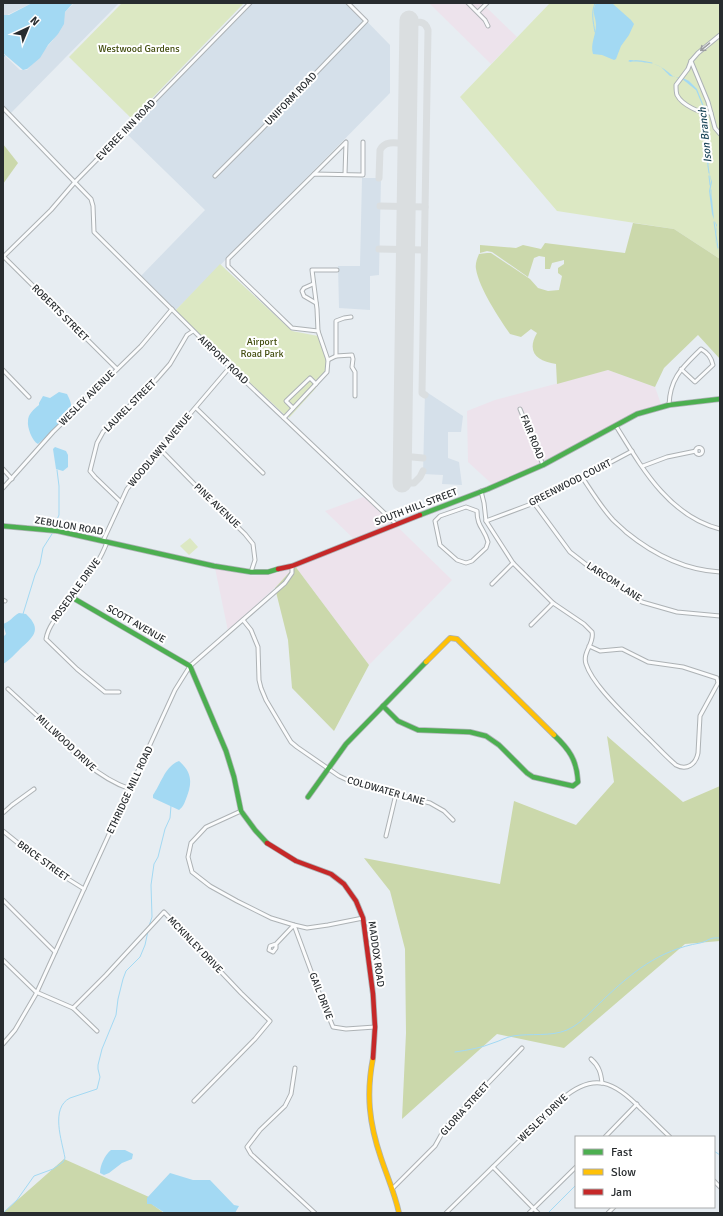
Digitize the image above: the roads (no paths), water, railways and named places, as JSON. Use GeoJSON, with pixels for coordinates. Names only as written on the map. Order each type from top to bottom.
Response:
{"type":"FeatureCollection","features":[{"type":"Feature","properties":{"kind":"street","name":"EVEREE INN ROAD"},"geometry":{"type":"LineString","coordinates":[[4,254],[51,210],[75,182],[250,3]]}},
{"type":"Feature","properties":{"kind":"street","name":"UNIFORM ROAD"},"geometry":{"type":"LineString","coordinates":[[215,176],[366,22],[348,3]]}},
{"type":"Feature","properties":{"kind":"street"},"geometry":{"type":"LineString","coordinates":[[468,3],[485,20],[488,26]]}},
{"type":"Feature","properties":{"kind":"street"},"geometry":{"type":"LineString","coordinates":[[478,12],[487,3]]}},
{"type":"Feature","properties":{"kind":"street"},"geometry":{"type":"LineString","coordinates":[[709,113],[702,114],[679,98],[676,86],[688,69],[691,61],[698,53],[720,35]]}},
{"type":"Feature","properties":{"kind":"street"},"geometry":{"type":"LineString","coordinates":[[691,61],[708,102],[709,113],[720,134]]}},
{"type":"Feature","properties":{"kind":"street","name":"AIRPORT ROAD"},"geometry":{"type":"LineString","coordinates":[[3,108],[91,199],[93,206],[94,232],[230,367],[396,524]]}},
{"type":"Feature","properties":{"kind":"street"},"geometry":{"type":"LineString","coordinates":[[318,331],[292,328],[228,266],[228,259],[346,142],[344,174]]}},
{"type":"Feature","properties":{"kind":"street"},"geometry":{"type":"LineString","coordinates":[[314,174],[363,174],[364,142]]}},
{"type":"Feature","properties":{"kind":"street","name":"ROBERTS STREET"},"geometry":{"type":"LineString","coordinates":[[4,254],[117,369]]}},
{"type":"Feature","properties":{"kind":"street"},"geometry":{"type":"LineString","coordinates":[[284,418],[326,372],[328,360],[318,331],[312,270],[337,270]]}},
{"type":"Feature","properties":{"kind":"street"},"geometry":{"type":"LineString","coordinates":[[313,284],[304,288],[302,292],[304,296],[316,303]]}},
{"type":"Feature","properties":{"kind":"street","name":"WESLEY AVENUE"},"geometry":{"type":"LineString","coordinates":[[3,488],[53,432],[141,346],[172,309]]}},
{"type":"Feature","properties":{"kind":"street"},"geometry":{"type":"LineString","coordinates":[[336,356],[336,321],[351,317]]}},
{"type":"Feature","properties":{"kind":"street","name":"LAUREL STREET"},"geometry":{"type":"LineString","coordinates":[[121,502],[90,471],[97,443],[104,432],[170,364],[187,335],[193,330]]}},
{"type":"Feature","properties":{"kind":"street"},"geometry":{"type":"LineString","coordinates":[[669,405],[669,395],[672,386],[681,369],[701,349],[712,359],[713,365],[694,382],[681,369]]}},
{"type":"Feature","properties":{"kind":"street"},"geometry":{"type":"LineString","coordinates":[[328,360],[336,356],[352,355],[355,396]]}},
{"type":"Feature","properties":{"kind":"street","name":"WOODLAWN AVENUE"},"geometry":{"type":"LineString","coordinates":[[105,541],[127,489],[160,448],[230,367]]}},
{"type":"Feature","properties":{"kind":"street"},"geometry":{"type":"LineString","coordinates":[[3,370],[29,397]]}},
{"type":"Feature","properties":{"kind":"street"},"geometry":{"type":"LineString","coordinates":[[293,408],[286,401],[310,378],[316,384]]}},
{"type":"Feature","properties":{"kind":"street","name":"SOUTH HILL STREET"},"geometry":{"type":"LineString","coordinates":[[105,541],[200,563],[252,572],[268,572],[292,566],[481,492],[543,465],[638,414],[669,405],[720,399]]}},
{"type":"Feature","properties":{"kind":"street"},"geometry":{"type":"LineString","coordinates":[[196,408],[263,473]]}},
{"type":"Feature","properties":{"kind":"street","name":"FAIR ROAD"},"geometry":{"type":"LineString","coordinates":[[520,409],[543,465]]}},
{"type":"Feature","properties":{"kind":"street"},"geometry":{"type":"LineString","coordinates":[[616,426],[651,480],[664,496],[677,508],[693,518],[720,529]]}},
{"type":"Feature","properties":{"kind":"street","name":"PINE AVENUE"},"geometry":{"type":"LineString","coordinates":[[160,448],[245,534],[253,544],[255,560],[252,572]]}},
{"type":"Feature","properties":{"kind":"street","name":"GREENWOOD COURT"},"geometry":{"type":"LineString","coordinates":[[486,521],[534,503],[632,451]]}},
{"type":"Feature","properties":{"kind":"street"},"geometry":{"type":"LineString","coordinates":[[643,466],[667,457],[696,451]]}},
{"type":"Feature","properties":{"kind":"street"},"geometry":{"type":"LineString","coordinates":[[3,469],[12,479]]}},
{"type":"Feature","properties":{"kind":"street"},"geometry":{"type":"LineString","coordinates":[[582,477],[597,500],[613,520],[640,543],[662,557],[685,566],[708,572],[720,572]]}},
{"type":"Feature","properties":{"kind":"street"},"geometry":{"type":"LineString","coordinates":[[481,492],[486,521],[513,563],[553,603],[590,628],[593,636],[589,646],[585,657],[585,663],[594,679],[611,701],[678,766],[688,767],[693,764],[698,753],[700,716],[717,685],[718,680],[715,677],[691,669],[648,662],[625,650],[600,651],[589,646]]}},
{"type":"Feature","properties":{"kind":"street","name":"LARCOM LANE"},"geometry":{"type":"LineString","coordinates":[[534,503],[570,552],[601,576],[642,602],[677,612],[720,616]]}},
{"type":"Feature","properties":{"kind":"street"},"geometry":{"type":"LineString","coordinates":[[466,507],[477,511],[479,526],[484,531],[488,542],[486,548],[472,561],[466,563],[457,560],[440,545],[435,521],[440,516],[466,507]]}},
{"type":"Feature","properties":{"kind":"street"},"geometry":{"type":"LineString","coordinates":[[438,508],[440,516]]}},
{"type":"Feature","properties":{"kind":"street","name":"ZEBULON ROAD"},"geometry":{"type":"LineString","coordinates":[[4,527],[58,531],[105,541]]}},
{"type":"Feature","properties":{"kind":"street","name":"ROSEDALE DRIVE"},"geometry":{"type":"LineString","coordinates":[[105,541],[104,551],[73,598],[50,625],[46,639],[56,651],[95,685],[105,692],[119,692]]}},
{"type":"Feature","properties":{"kind":"street"},"geometry":{"type":"LineString","coordinates":[[492,584],[513,563]]}},
{"type":"Feature","properties":{"kind":"street","name":"ETHRIDGE MILL ROAD"},"geometry":{"type":"LineString","coordinates":[[3,1044],[15,1030],[36,992],[176,690],[190,666],[285,583],[292,573],[292,566]]}},
{"type":"Feature","properties":{"kind":"street","name":"SCOTT AVENUE"},"geometry":{"type":"LineString","coordinates":[[73,598],[190,666]]}},
{"type":"Feature","properties":{"kind":"street"},"geometry":{"type":"LineString","coordinates":[[531,625],[553,603]]}},
{"type":"Feature","properties":{"kind":"street","name":"COLDWATER LANE"},"geometry":{"type":"LineString","coordinates":[[243,620],[251,630],[258,647],[259,680],[261,688],[266,700],[291,742],[347,781],[436,806],[454,820]]}},
{"type":"Feature","properties":{"kind":"street"},"geometry":{"type":"LineString","coordinates":[[308,796],[346,744],[383,706],[450,638],[453,637],[458,639],[567,747],[576,766],[578,782],[573,786],[538,779],[527,773],[499,745],[486,736],[470,732],[418,730],[398,721],[383,706]]}},
{"type":"Feature","properties":{"kind":"street","name":"MADDOX ROAD"},"geometry":{"type":"LineString","coordinates":[[190,666],[226,751],[234,777],[241,811],[268,844],[296,861],[331,874],[344,884],[356,901],[363,918],[367,941],[375,1026],[374,1053],[369,1080],[369,1102],[372,1126],[380,1156],[392,1188],[399,1213]]}},
{"type":"Feature","properties":{"kind":"street","name":"MILLWOOD DRIVE"},"geometry":{"type":"LineString","coordinates":[[8,689],[81,759],[120,786],[130,789]]}},
{"type":"Feature","properties":{"kind":"street"},"geometry":{"type":"LineString","coordinates":[[3,813],[34,789]]}},
{"type":"Feature","properties":{"kind":"street"},"geometry":{"type":"LineString","coordinates":[[386,836],[396,794]]}},
{"type":"Feature","properties":{"kind":"street"},"geometry":{"type":"LineString","coordinates":[[241,811],[206,827],[190,843],[188,857],[192,872],[210,886],[237,901],[271,918],[294,925],[307,928],[363,918]]}},
{"type":"Feature","properties":{"kind":"street","name":"BRICE STREET"},"geometry":{"type":"LineString","coordinates":[[3,831],[44,864],[84,889]]}},
{"type":"Feature","properties":{"kind":"street"},"geometry":{"type":"LineString","coordinates":[[3,900],[55,952]]}},
{"type":"Feature","properties":{"kind":"street","name":"MCKINLEY DRIVE"},"geometry":{"type":"LineString","coordinates":[[73,1008],[106,975],[164,912],[241,993],[270,1021],[255,1039],[194,1101]]}},
{"type":"Feature","properties":{"kind":"street"},"geometry":{"type":"LineString","coordinates":[[276,944],[294,925]]}},
{"type":"Feature","properties":{"kind":"street","name":"GAIL DRIVE"},"geometry":{"type":"LineString","coordinates":[[294,925],[333,1027],[346,1029],[375,1026]]}},
{"type":"Feature","properties":{"kind":"street"},"geometry":{"type":"LineString","coordinates":[[3,960],[36,992],[73,1008],[97,1030]]}},
{"type":"Feature","properties":{"kind":"street","name":"GLORIA STREET"},"geometry":{"type":"LineString","coordinates":[[392,1188],[435,1146],[445,1128],[522,1048]]}},
{"type":"Feature","properties":{"kind":"street"},"geometry":{"type":"LineString","coordinates":[[592,1059],[598,1066],[602,1083]]}},
{"type":"Feature","properties":{"kind":"street"},"geometry":{"type":"LineString","coordinates":[[295,1068],[291,1094],[285,1106],[260,1130],[247,1147],[251,1154],[315,1213]]}},
{"type":"Feature","properties":{"kind":"street","name":"WESLEY DRIVE"},"geometry":{"type":"LineString","coordinates":[[446,1213],[569,1092],[583,1085],[602,1083],[618,1088],[637,1104],[669,1136]]}},
{"type":"Feature","properties":{"kind":"street"},"geometry":{"type":"LineString","coordinates":[[606,1136],[637,1104]]}},
{"type":"Feature","properties":{"kind":"street"},"geometry":{"type":"LineString","coordinates":[[493,1167],[538,1213]]}},
{"type":"Feature","properties":{"kind":"street"},"geometry":{"type":"LineString","coordinates":[[529,1213],[575,1168]]}},
{"type":"Feature","properties":{"kind":"water"},"geometry":{"type":"Polygon","coordinates":[[[32,3],[73,3],[65,12],[64,24],[58,34],[48,45],[40,58],[27,69],[23,70],[3,53],[3,15],[9,15],[32,3]]]}},
{"type":"Feature","properties":{"kind":"water"},"geometry":{"type":"Polygon","coordinates":[[[596,3],[613,4],[634,24],[629,35],[621,46],[616,59],[614,60],[602,55],[593,54],[592,47],[596,29],[594,9],[596,3]]]}},
{"type":"Feature","properties":{"kind":"water"},"geometry":{"type":"Polygon","coordinates":[[[655,64],[660,66],[663,68],[674,77],[670,76],[661,67],[655,64]]]}},
{"type":"Feature","properties":{"kind":"water"},"geometry":{"type":"Polygon","coordinates":[[[676,77],[681,77],[689,81],[697,89],[703,104],[708,132],[708,167],[706,158],[707,138],[703,122],[703,107],[696,90],[681,78],[676,77]]]}},
{"type":"Feature","properties":{"kind":"water"},"geometry":{"type":"Polygon","coordinates":[[[709,171],[712,182],[710,192],[714,219],[709,191],[711,181],[709,171]]]}},
{"type":"Feature","properties":{"kind":"water"},"geometry":{"type":"Polygon","coordinates":[[[59,392],[67,394],[71,405],[71,410],[60,424],[38,444],[32,437],[29,430],[28,418],[33,410],[39,405],[43,396],[50,398],[59,392]]]}},
{"type":"Feature","properties":{"kind":"water"},"geometry":{"type":"Polygon","coordinates":[[[55,447],[66,451],[68,455],[68,467],[63,471],[56,469],[53,449],[55,447]]]}},
{"type":"Feature","properties":{"kind":"water"},"geometry":{"type":"Polygon","coordinates":[[[19,613],[26,614],[31,620],[35,629],[34,633],[29,641],[3,664],[3,637],[6,634],[3,624],[19,613]]]}},
{"type":"Feature","properties":{"kind":"water"},"geometry":{"type":"Polygon","coordinates":[[[179,761],[184,765],[189,774],[190,784],[185,802],[179,810],[153,798],[153,795],[170,767],[179,761]]]}},
{"type":"Feature","properties":{"kind":"water"},"geometry":{"type":"Polygon","coordinates":[[[111,1150],[125,1150],[133,1154],[132,1159],[122,1163],[104,1175],[100,1173],[101,1167],[105,1157],[111,1150]]]}},
{"type":"Feature","properties":{"kind":"water"},"geometry":{"type":"Polygon","coordinates":[[[170,1173],[193,1180],[210,1180],[234,1205],[239,1206],[235,1213],[165,1213],[151,1204],[147,1204],[147,1198],[170,1173]]]}},
{"type":"Feature","properties":{"kind":"waterway","name":"Ison Branch"},"geometry":{"type":"LineString","coordinates":[[595,3],[593,21],[595,32]]}},
{"type":"Feature","properties":{"kind":"waterway","name":"Ison Branch"},"geometry":{"type":"LineString","coordinates":[[629,61],[652,63]]}},
{"type":"Feature","properties":{"kind":"waterway","name":"Ison Branch"},"geometry":{"type":"LineString","coordinates":[[707,146],[707,157]]}},
{"type":"Feature","properties":{"kind":"waterway","name":"Ison Branch"},"geometry":{"type":"LineString","coordinates":[[708,166],[709,173]]}},
{"type":"Feature","properties":{"kind":"waterway","name":"Ison Branch"},"geometry":{"type":"LineString","coordinates":[[709,176],[710,185]]}},
{"type":"Feature","properties":{"kind":"waterway","name":"Ison Branch"},"geometry":{"type":"LineString","coordinates":[[711,190],[711,197]]}},
{"type":"Feature","properties":{"kind":"waterway","name":"Ison Branch"},"geometry":{"type":"LineString","coordinates":[[714,222],[718,248]]}},
{"type":"Feature","properties":{"kind":"waterway"},"geometry":{"type":"LineString","coordinates":[[54,526],[59,515],[59,486],[57,470]]}},
{"type":"Feature","properties":{"kind":"waterway"},"geometry":{"type":"LineString","coordinates":[[23,614],[40,564],[43,548],[52,534]]}},
{"type":"Feature","properties":{"kind":"waterway"},"geometry":{"type":"LineString","coordinates":[[149,926],[152,917],[151,885],[154,864],[158,857],[165,829],[170,818],[171,806]]}},
{"type":"Feature","properties":{"kind":"waterway"},"geometry":{"type":"LineString","coordinates":[[3,1213],[17,1200],[34,1176],[53,1169],[63,1162],[65,1158],[59,1125],[60,1109],[70,1098],[97,1089],[100,1077],[98,1065],[102,1049],[116,1015],[123,979],[126,971],[140,957],[145,945],[148,931]]}},
{"type":"Feature","properties":{"kind":"waterway"},"geometry":{"type":"LineString","coordinates":[[455,1052],[470,1050],[520,1035],[547,1034],[567,1030],[581,1021],[624,981],[646,964],[671,951],[685,946],[720,938]]}},
{"type":"Feature","properties":{"kind":"waterway"},"geometry":{"type":"LineString","coordinates":[[715,1152],[720,1155]]}},
{"type":"Feature","properties":{"kind":"waterway"},"geometry":{"type":"LineString","coordinates":[[548,1213],[575,1186]]}},
{"type":"Feature","properties":{"kind":"park label","name":"Westwood Gardens"},"geometry":{"type":"Point","coordinates":[139,49]}},
{"type":"Feature","properties":{"kind":"park label","name":"Airport Road Park"},"geometry":{"type":"Point","coordinates":[262,348]}}]}
